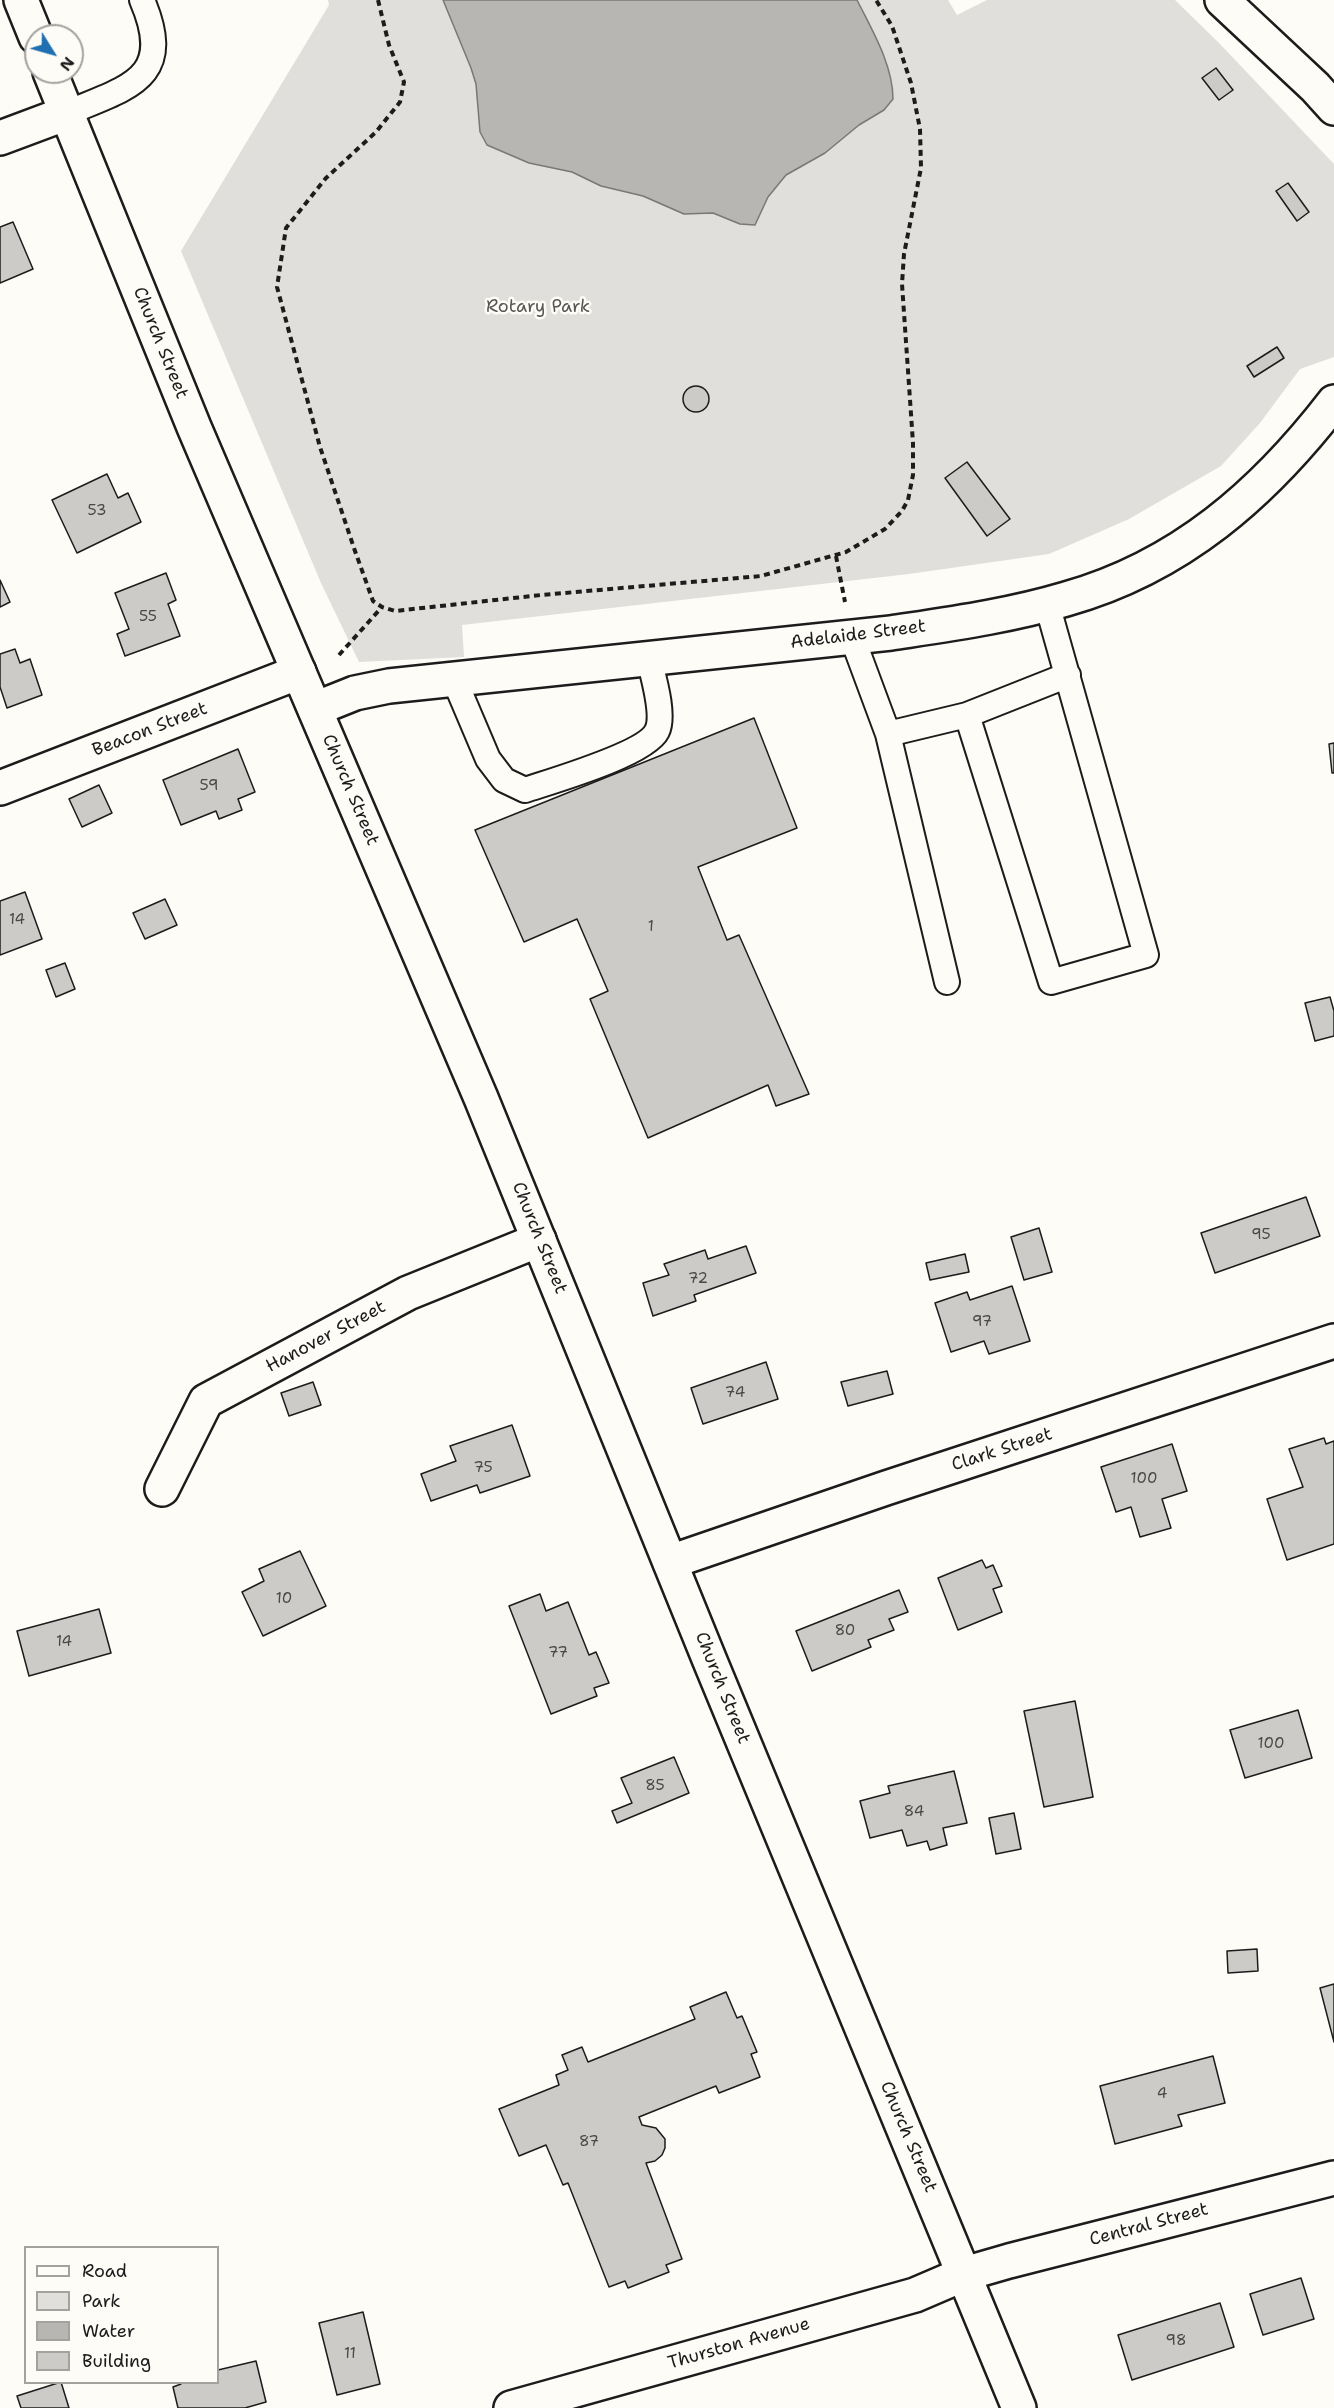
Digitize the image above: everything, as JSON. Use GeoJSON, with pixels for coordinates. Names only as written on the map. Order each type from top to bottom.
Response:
{"type":"FeatureCollection","features":[{"type":"Feature","properties":{"kind":"street"},"geometry":{"type":"LineString","coordinates":[[21,0],[31,24]]}},
{"type":"Feature","properties":{"kind":"street"},"geometry":{"type":"LineString","coordinates":[[1222,0],[1315,87],[1334,108]]}},
{"type":"Feature","properties":{"kind":"street","name":"Church Street"},"geometry":{"type":"LineString","coordinates":[[55,84],[190,416],[481,1098],[1019,2408]]}},
{"type":"Feature","properties":{"kind":"street"},"geometry":{"type":"LineString","coordinates":[[0,138],[67,113]]}},
{"type":"Feature","properties":{"kind":"street","name":"Adelaide Street"},"geometry":{"type":"LineString","coordinates":[[315,709],[368,690],[852,637],[969,621],[1047,604],[1114,582],[1162,558],[1202,534],[1243,503],[1278,469],[1334,402]]}},
{"type":"Feature","properties":{"kind":"street","name":"Beacon Street"},"geometry":{"type":"LineString","coordinates":[[0,788],[299,672]]}},
{"type":"Feature","properties":{"kind":"street","name":"Hanover Street"},"geometry":{"type":"LineString","coordinates":[[162,1489],[206,1401],[408,1293],[539,1240]]}},
{"type":"Feature","properties":{"kind":"street","name":"Clark Street"},"geometry":{"type":"LineString","coordinates":[[670,1562],[886,1488],[1334,1341]]}},
{"type":"Feature","properties":{"kind":"street","name":"Central Street"},"geometry":{"type":"LineString","coordinates":[[964,2274],[1334,2178]]}},
{"type":"Feature","properties":{"kind":"street","name":"Thurston Avenue"},"geometry":{"type":"LineString","coordinates":[[511,2408],[915,2295],[964,2274]]}},
{"type":"Feature","properties":{"kind":"lane"},"geometry":{"type":"LineString","coordinates":[[67,113],[123,89],[140,77],[146,69],[151,60],[155,40],[151,20],[142,0]]}},
{"type":"Feature","properties":{"kind":"lane"},"geometry":{"type":"LineString","coordinates":[[967,715],[1051,982],[1146,955],[1047,604]]}},
{"type":"Feature","properties":{"kind":"lane"},"geometry":{"type":"LineString","coordinates":[[852,637],[888,734],[947,982]]}},
{"type":"Feature","properties":{"kind":"lane"},"geometry":{"type":"LineString","coordinates":[[454,679],[488,759],[504,780],[525,790],[573,775],[648,743],[658,729],[658,703],[649,658]]}},
{"type":"Feature","properties":{"kind":"lane"},"geometry":{"type":"LineString","coordinates":[[888,734],[967,715],[1068,675]]}},
{"type":"Feature","properties":{"kind":"path"},"geometry":{"type":"LineString","coordinates":[[378,0],[390,45],[404,82],[399,102],[376,132],[326,178],[286,228],[277,287],[320,447],[373,601],[395,611],[541,595],[761,576],[846,552],[885,529],[898,515],[908,500],[913,475],[911,390],[902,284],[904,254],[921,168],[920,129],[911,83],[892,26],[876,0]]}},
{"type":"Feature","properties":{"kind":"path"},"geometry":{"type":"LineString","coordinates":[[836,556],[852,637]]}},
{"type":"Feature","properties":{"kind":"path"},"geometry":{"type":"LineString","coordinates":[[339,655],[382,607]]}},
{"type":"Feature","properties":{"kind":"green space","name":"Rotary Park"},"geometry":{"type":"Polygon","coordinates":[[[328,0],[948,0],[957,15],[987,0],[1175,0],[1334,164],[1334,357],[1300,369],[1260,423],[1221,466],[1129,519],[1049,554],[909,574],[462,625],[464,657],[359,662],[321,583],[181,251],[329,5],[328,0]]]}},
{"type":"Feature","properties":{"kind":"water"},"geometry":{"type":"Polygon","coordinates":[[[443,0],[857,0],[886,61],[893,99],[884,110],[859,125],[825,153],[786,175],[768,197],[755,225],[740,224],[713,213],[684,214],[643,196],[601,186],[572,172],[529,163],[487,145],[480,132],[476,84],[443,0]]]}},
{"type":"Feature","properties":{"kind":"building"},"geometry":{"type":"Polygon","coordinates":[[[1216,68],[1233,90],[1219,100],[1202,78],[1216,68]]]}},
{"type":"Feature","properties":{"kind":"building"},"geometry":{"type":"Polygon","coordinates":[[[1288,183],[1309,212],[1297,221],[1276,191],[1288,183]]]}},
{"type":"Feature","properties":{"kind":"building"},"geometry":{"type":"Polygon","coordinates":[[[13,222],[33,269],[0,283],[0,227],[13,222]]]}},
{"type":"Feature","properties":{"kind":"building"},"geometry":{"type":"Polygon","coordinates":[[[1277,347],[1284,358],[1254,377],[1247,366],[1277,347]]]}},
{"type":"Feature","properties":{"kind":"building"},"geometry":{"type":"Polygon","coordinates":[[[696,386],[705,390],[709,399],[705,408],[696,412],[687,408],[683,399],[687,390],[696,386]]]}},
{"type":"Feature","properties":{"kind":"building"},"geometry":{"type":"Polygon","coordinates":[[[967,462],[1010,519],[987,536],[945,478],[967,462]]]}},
{"type":"Feature","properties":{"kind":"building"},"geometry":{"type":"Polygon","coordinates":[[[107,474],[118,498],[128,493],[141,522],[77,553],[52,500],[107,474]]]}},
{"type":"Feature","properties":{"kind":"building"},"geometry":{"type":"Polygon","coordinates":[[[166,573],[176,600],[168,604],[180,636],[125,656],[117,634],[129,629],[115,593],[166,573]]]}},
{"type":"Feature","properties":{"kind":"building"},"geometry":{"type":"Polygon","coordinates":[[[0,580],[10,602],[0,607],[0,580]]]}},
{"type":"Feature","properties":{"kind":"building"},"geometry":{"type":"Polygon","coordinates":[[[15,649],[20,663],[30,659],[42,695],[7,708],[0,687],[0,654],[15,649]]]}},
{"type":"Feature","properties":{"kind":"building"},"geometry":{"type":"Polygon","coordinates":[[[754,718],[797,828],[698,867],[727,940],[739,935],[809,1094],[776,1106],[768,1085],[648,1138],[590,999],[608,991],[577,919],[524,942],[475,830],[754,718]]]}},
{"type":"Feature","properties":{"kind":"building"},"geometry":{"type":"Polygon","coordinates":[[[1334,743],[1334,773],[1332,773],[1329,744],[1334,743]]]}},
{"type":"Feature","properties":{"kind":"building"},"geometry":{"type":"Polygon","coordinates":[[[238,749],[255,792],[238,799],[242,810],[219,819],[216,811],[181,825],[163,780],[238,749]]]}},
{"type":"Feature","properties":{"kind":"building"},"geometry":{"type":"Polygon","coordinates":[[[99,785],[112,813],[82,827],[69,799],[99,785]]]}},
{"type":"Feature","properties":{"kind":"building"},"geometry":{"type":"Polygon","coordinates":[[[25,892],[42,939],[0,955],[0,901],[25,892]]]}},
{"type":"Feature","properties":{"kind":"building"},"geometry":{"type":"Polygon","coordinates":[[[165,899],[177,925],[145,939],[133,913],[165,899]]]}},
{"type":"Feature","properties":{"kind":"building"},"geometry":{"type":"Polygon","coordinates":[[[65,963],[75,989],[56,997],[46,970],[65,963]]]}},
{"type":"Feature","properties":{"kind":"building"},"geometry":{"type":"Polygon","coordinates":[[[1330,997],[1334,1011],[1334,1036],[1315,1041],[1305,1003],[1330,997]]]}},
{"type":"Feature","properties":{"kind":"building"},"geometry":{"type":"Polygon","coordinates":[[[1306,1197],[1320,1236],[1215,1273],[1201,1233],[1306,1197]]]}},
{"type":"Feature","properties":{"kind":"building"},"geometry":{"type":"Polygon","coordinates":[[[1039,1228],[1052,1272],[1024,1280],[1011,1237],[1039,1228]]]}},
{"type":"Feature","properties":{"kind":"building"},"geometry":{"type":"Polygon","coordinates":[[[746,1246],[756,1273],[694,1295],[696,1301],[653,1316],[643,1283],[669,1275],[664,1264],[705,1250],[708,1259],[746,1246]]]}},
{"type":"Feature","properties":{"kind":"building"},"geometry":{"type":"Polygon","coordinates":[[[965,1254],[969,1272],[930,1280],[926,1263],[965,1254]]]}},
{"type":"Feature","properties":{"kind":"building"},"geometry":{"type":"Polygon","coordinates":[[[1012,1286],[1030,1341],[989,1354],[984,1341],[951,1352],[935,1303],[967,1292],[970,1300],[1012,1286]]]}},
{"type":"Feature","properties":{"kind":"building"},"geometry":{"type":"Polygon","coordinates":[[[766,1362],[778,1399],[703,1424],[691,1388],[766,1362]]]}},
{"type":"Feature","properties":{"kind":"building"},"geometry":{"type":"Polygon","coordinates":[[[887,1371],[893,1394],[848,1406],[841,1382],[887,1371]]]}},
{"type":"Feature","properties":{"kind":"building"},"geometry":{"type":"Polygon","coordinates":[[[313,1382],[321,1405],[289,1416],[281,1393],[313,1382]]]}},
{"type":"Feature","properties":{"kind":"building"},"geometry":{"type":"Polygon","coordinates":[[[512,1425],[530,1476],[480,1493],[477,1485],[431,1501],[421,1474],[456,1461],[450,1446],[512,1425]]]}},
{"type":"Feature","properties":{"kind":"building"},"geometry":{"type":"Polygon","coordinates":[[[1324,1438],[1326,1444],[1334,1441],[1334,1544],[1287,1560],[1267,1499],[1303,1487],[1289,1449],[1324,1438]]]}},
{"type":"Feature","properties":{"kind":"building"},"geometry":{"type":"Polygon","coordinates":[[[1172,1444],[1187,1491],[1162,1499],[1171,1528],[1140,1537],[1131,1507],[1116,1512],[1101,1467],[1172,1444]]]}},
{"type":"Feature","properties":{"kind":"building"},"geometry":{"type":"Polygon","coordinates":[[[300,1551],[326,1606],[263,1636],[242,1592],[264,1581],[259,1569],[300,1551]]]}},
{"type":"Feature","properties":{"kind":"building"},"geometry":{"type":"Polygon","coordinates":[[[982,1560],[986,1568],[993,1565],[1002,1586],[993,1589],[1002,1612],[958,1630],[938,1578],[982,1560]]]}},
{"type":"Feature","properties":{"kind":"building"},"geometry":{"type":"Polygon","coordinates":[[[899,1590],[908,1612],[889,1619],[894,1630],[868,1640],[871,1647],[812,1671],[796,1631],[899,1590]]]}},
{"type":"Feature","properties":{"kind":"building"},"geometry":{"type":"Polygon","coordinates":[[[540,1594],[546,1611],[568,1602],[589,1655],[596,1652],[609,1683],[594,1688],[597,1696],[551,1714],[509,1606],[540,1594]]]}},
{"type":"Feature","properties":{"kind":"building"},"geometry":{"type":"Polygon","coordinates":[[[99,1609],[111,1653],[29,1676],[17,1631],[99,1609]]]}},
{"type":"Feature","properties":{"kind":"building"},"geometry":{"type":"Polygon","coordinates":[[[1075,1701],[1093,1797],[1044,1807],[1024,1711],[1075,1701]]]}},
{"type":"Feature","properties":{"kind":"building"},"geometry":{"type":"Polygon","coordinates":[[[1298,1710],[1312,1758],[1245,1778],[1230,1730],[1298,1710]]]}},
{"type":"Feature","properties":{"kind":"building"},"geometry":{"type":"Polygon","coordinates":[[[674,1757],[689,1793],[617,1823],[612,1811],[632,1803],[621,1778],[674,1757]]]}},
{"type":"Feature","properties":{"kind":"building"},"geometry":{"type":"Polygon","coordinates":[[[954,1771],[967,1823],[943,1828],[947,1845],[930,1850],[927,1841],[907,1846],[902,1830],[870,1838],[860,1801],[890,1793],[888,1786],[954,1771]]]}},
{"type":"Feature","properties":{"kind":"building"},"geometry":{"type":"Polygon","coordinates":[[[1014,1813],[1021,1849],[996,1854],[989,1818],[1014,1813]]]}},
{"type":"Feature","properties":{"kind":"building"},"geometry":{"type":"Polygon","coordinates":[[[1257,1949],[1258,1971],[1228,1973],[1227,1951],[1257,1949]]]}},
{"type":"Feature","properties":{"kind":"building"},"geometry":{"type":"Polygon","coordinates":[[[1334,1984],[1334,2042],[1320,1988],[1334,1984]]]}},
{"type":"Feature","properties":{"kind":"building"},"geometry":{"type":"Polygon","coordinates":[[[726,1992],[737,2018],[742,2016],[757,2052],[751,2054],[760,2077],[719,2093],[716,2086],[639,2117],[642,2125],[656,2128],[665,2139],[662,2155],[655,2161],[646,2163],[682,2259],[666,2265],[669,2272],[628,2288],[625,2281],[609,2287],[568,2183],[563,2185],[546,2145],[519,2156],[499,2109],[559,2085],[556,2075],[568,2070],[562,2055],[582,2047],[588,2062],[695,2019],[690,2007],[726,1992]]]}},
{"type":"Feature","properties":{"kind":"building"},"geometry":{"type":"Polygon","coordinates":[[[1213,2056],[1225,2103],[1178,2115],[1182,2126],[1115,2144],[1100,2086],[1213,2056]]]}},
{"type":"Feature","properties":{"kind":"building"},"geometry":{"type":"Polygon","coordinates":[[[1301,2278],[1314,2319],[1263,2335],[1250,2294],[1301,2278]]]}},
{"type":"Feature","properties":{"kind":"building"},"geometry":{"type":"Polygon","coordinates":[[[1220,2303],[1234,2347],[1132,2380],[1118,2335],[1220,2303]]]}},
{"type":"Feature","properties":{"kind":"building"},"geometry":{"type":"Polygon","coordinates":[[[363,2312],[380,2384],[337,2395],[319,2323],[363,2312]]]}},
{"type":"Feature","properties":{"kind":"building"},"geometry":{"type":"Polygon","coordinates":[[[256,2361],[266,2402],[245,2408],[178,2408],[173,2387],[181,2384],[219,2384],[219,2370],[256,2361]]]}},
{"type":"Feature","properties":{"kind":"building"},"geometry":{"type":"Polygon","coordinates":[[[62,2384],[69,2408],[21,2408],[17,2396],[62,2384]]]}}]}
